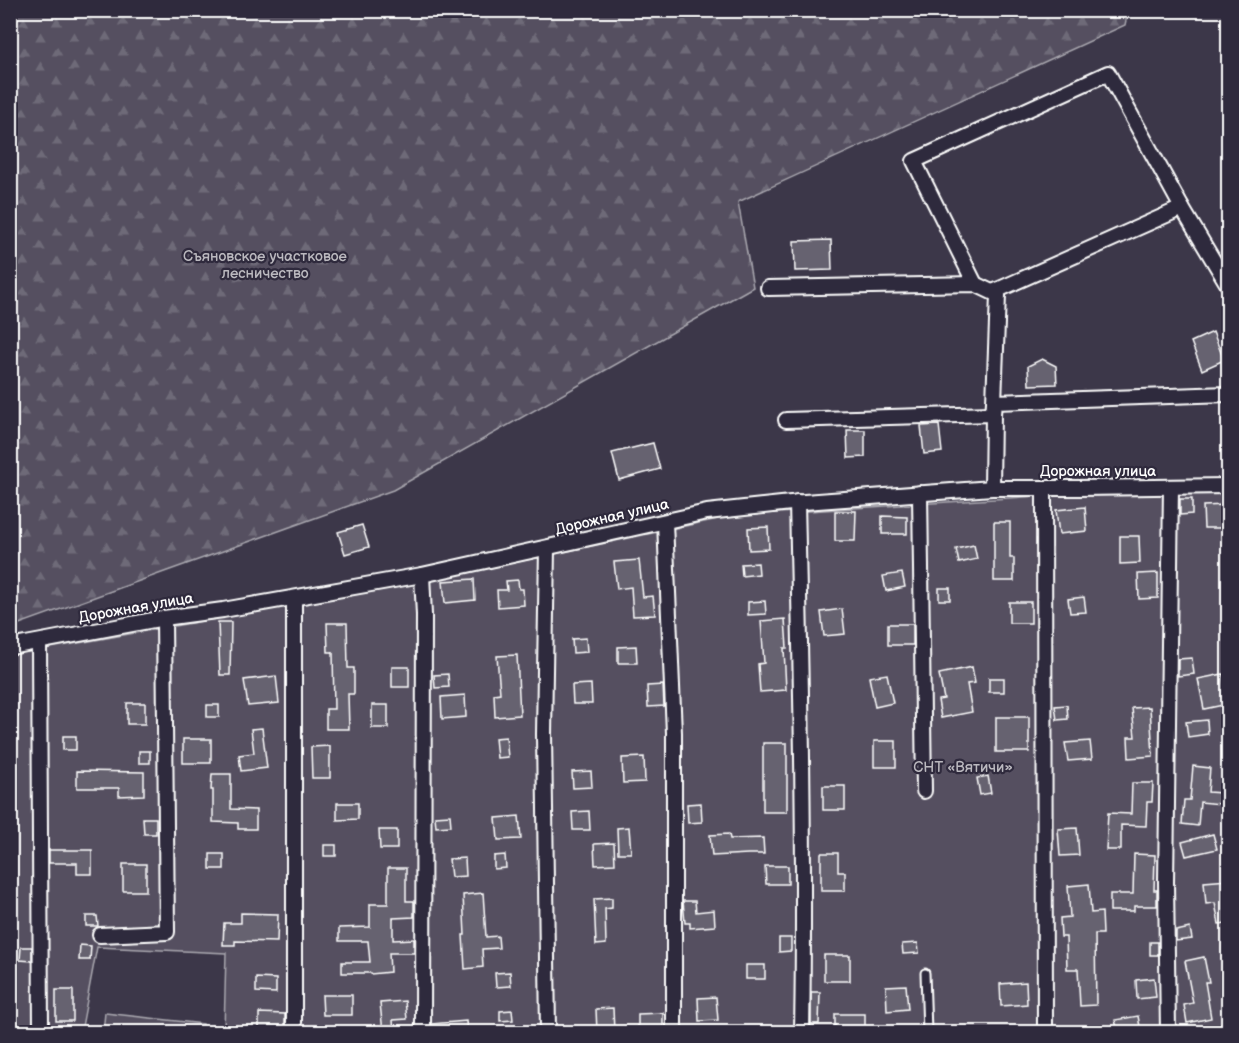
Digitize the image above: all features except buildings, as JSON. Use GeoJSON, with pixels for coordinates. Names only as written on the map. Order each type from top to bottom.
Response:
{"type":"FeatureCollection","features":[{"type":"Feature","properties":{"kind":"street"},"geometry":{"type":"LineString","coordinates":[[975,284],[914,161],[1108,73],[1182,208],[1228,285]]}},
{"type":"Feature","properties":{"kind":"street"},"geometry":{"type":"LineString","coordinates":[[993,292],[1182,208]]}},
{"type":"Feature","properties":{"kind":"street"},"geometry":{"type":"LineString","coordinates":[[768,288],[975,284],[998,295],[992,488]]}},
{"type":"Feature","properties":{"kind":"street"},"geometry":{"type":"LineString","coordinates":[[786,420],[1228,394]]}},
{"type":"Feature","properties":{"kind":"street","name":"Дорожная улица"},"geometry":{"type":"LineString","coordinates":[[10,647],[164,618],[422,575],[707,512],[797,502],[992,488],[1228,486]]}},
{"type":"Feature","properties":{"kind":"street"},"geometry":{"type":"LineString","coordinates":[[1168,1032],[1166,882],[1171,487]]}},
{"type":"Feature","properties":{"kind":"street"},"geometry":{"type":"LineString","coordinates":[[1044,488],[1045,1032]]}},
{"type":"Feature","properties":{"kind":"street"},"geometry":{"type":"LineString","coordinates":[[920,493],[924,791]]}},
{"type":"Feature","properties":{"kind":"street"},"geometry":{"type":"LineString","coordinates":[[797,502],[801,728],[802,1032]]}},
{"type":"Feature","properties":{"kind":"street"},"geometry":{"type":"LineString","coordinates":[[665,522],[674,733],[674,1032]]}},
{"type":"Feature","properties":{"kind":"street"},"geometry":{"type":"LineString","coordinates":[[548,548],[544,734],[548,1032]]}},
{"type":"Feature","properties":{"kind":"street"},"geometry":{"type":"LineString","coordinates":[[422,575],[424,615],[423,1032]]}},
{"type":"Feature","properties":{"kind":"street"},"geometry":{"type":"LineString","coordinates":[[294,598],[294,1032]]}},
{"type":"Feature","properties":{"kind":"street"},"geometry":{"type":"LineString","coordinates":[[100,935],[167,932],[164,618]]}},
{"type":"Feature","properties":{"kind":"street"},"geometry":{"type":"LineString","coordinates":[[39,642],[41,1032]]}},
{"type":"Feature","properties":{"kind":"lane"},"geometry":{"type":"LineString","coordinates":[[925,973],[927,1032]]}},
{"type":"Feature","properties":{"kind":"green space","name":"Съяновское участковое лесничество"},"geometry":{"type":"Polygon","coordinates":[[[11,10],[1128,11],[1125,25],[738,202],[753,287],[393,490],[11,627],[11,10]]]}},
{"type":"Feature","properties":{"kind":"green space","name":"СНТ «Вятичи»"},"geometry":{"type":"Polygon","coordinates":[[[1228,494],[1228,1032],[224,1032],[226,953],[97,947],[81,1032],[11,1032],[11,655],[433,580],[732,516],[1039,496],[1228,494]]]}},
{"type":"Feature","properties":{"kind":"green space"},"geometry":{"type":"Polygon","coordinates":[[[105,1013],[203,1024],[202,1032],[103,1032],[105,1013]]]}}]}
